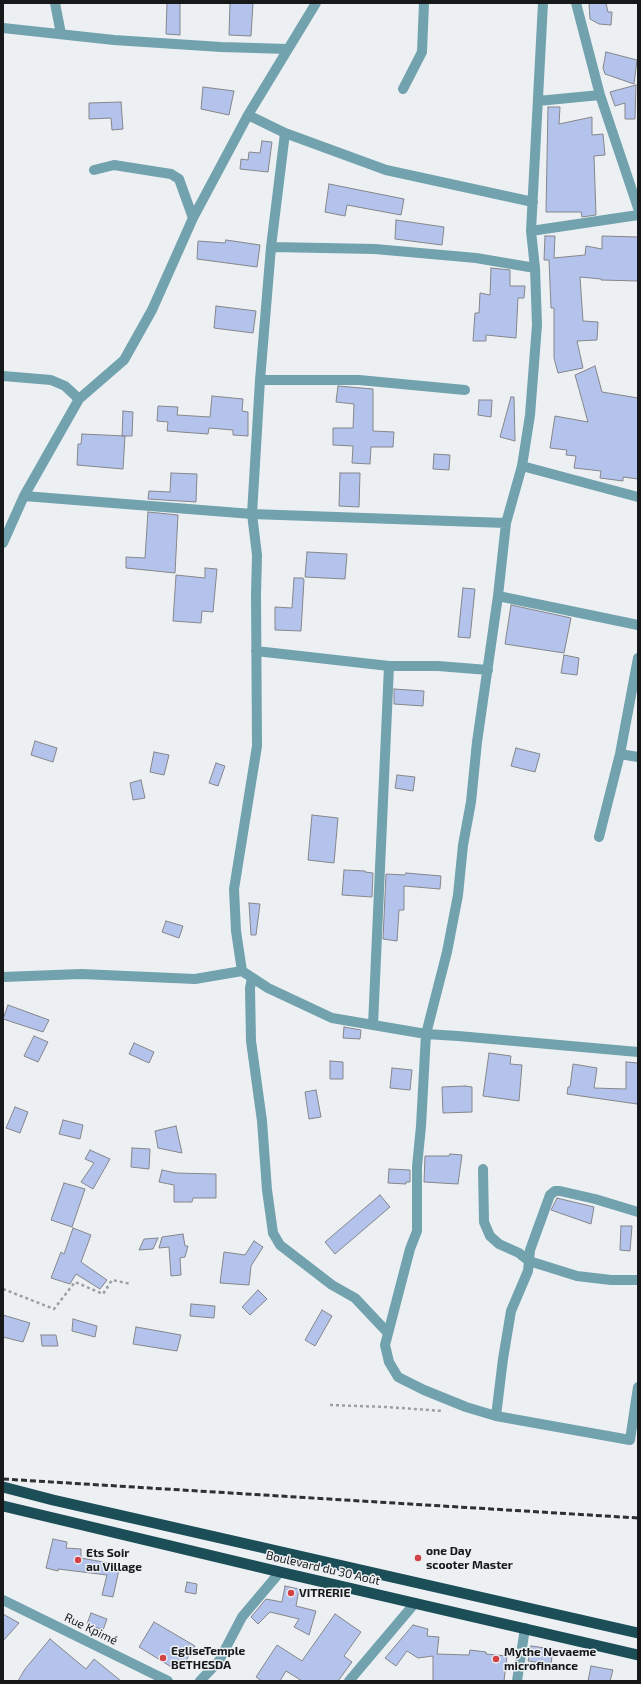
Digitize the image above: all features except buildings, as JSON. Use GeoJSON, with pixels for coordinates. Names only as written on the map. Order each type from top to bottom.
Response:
{"type":"FeatureCollection","features":[{"type":"Feature","properties":{"kind":"highway","name":"Boulevard du 30 Août"},"geometry":{"type":"LineString","coordinates":[[3,1487],[53,1500],[638,1633]]}},
{"type":"Feature","properties":{"kind":"highway","name":"Boulevard du 30 Août"},"geometry":{"type":"LineString","coordinates":[[3,1506],[638,1655]]}},
{"type":"Feature","properties":{"kind":"street"},"geometry":{"type":"LineString","coordinates":[[55,3],[61,34]]}},
{"type":"Feature","properties":{"kind":"street"},"geometry":{"type":"LineString","coordinates":[[3,543],[24,496],[79,399],[124,360],[152,310],[193,218],[248,115],[316,3]]}},
{"type":"Feature","properties":{"kind":"street"},"geometry":{"type":"LineString","coordinates":[[403,89],[422,52],[424,3]]}},
{"type":"Feature","properties":{"kind":"street"},"geometry":{"type":"LineString","coordinates":[[540,3],[538,101],[531,231],[535,268],[537,325],[530,415],[522,466],[506,524],[471,802],[463,845],[458,895],[447,952],[426,1034],[421,1126],[417,1167],[417,1231],[410,1249],[386,1345],[389,1362],[398,1377],[424,1390],[459,1404],[496,1416],[634,1440],[638,1387]]}},
{"type":"Feature","properties":{"kind":"street"},"geometry":{"type":"LineString","coordinates":[[576,3],[600,95],[638,208]]}},
{"type":"Feature","properties":{"kind":"street"},"geometry":{"type":"LineString","coordinates":[[3,28],[114,40],[221,47],[288,49]]}},
{"type":"Feature","properties":{"kind":"street"},"geometry":{"type":"LineString","coordinates":[[538,101],[600,95]]}},
{"type":"Feature","properties":{"kind":"street"},"geometry":{"type":"LineString","coordinates":[[248,115],[285,133],[386,170],[533,202]]}},
{"type":"Feature","properties":{"kind":"street"},"geometry":{"type":"LineString","coordinates":[[242,971],[236,931],[234,889],[257,746],[257,555],[252,514],[260,380],[271,247],[285,133]]}},
{"type":"Feature","properties":{"kind":"street"},"geometry":{"type":"LineString","coordinates":[[94,170],[114,165],[171,174],[179,179],[193,218]]}},
{"type":"Feature","properties":{"kind":"street"},"geometry":{"type":"LineString","coordinates":[[531,231],[638,214]]}},
{"type":"Feature","properties":{"kind":"street"},"geometry":{"type":"LineString","coordinates":[[271,247],[375,249],[476,258],[535,268]]}},
{"type":"Feature","properties":{"kind":"street"},"geometry":{"type":"LineString","coordinates":[[3,376],[51,380],[65,386],[79,399]]}},
{"type":"Feature","properties":{"kind":"street"},"geometry":{"type":"LineString","coordinates":[[260,380],[359,380],[464,390]]}},
{"type":"Feature","properties":{"kind":"street"},"geometry":{"type":"LineString","coordinates":[[522,466],[638,497]]}},
{"type":"Feature","properties":{"kind":"street"},"geometry":{"type":"LineString","coordinates":[[24,496],[252,514],[506,524]]}},
{"type":"Feature","properties":{"kind":"street"},"geometry":{"type":"LineString","coordinates":[[498,596],[638,625]]}},
{"type":"Feature","properties":{"kind":"street"},"geometry":{"type":"LineString","coordinates":[[256,651],[389,666],[438,666],[488,670]]}},
{"type":"Feature","properties":{"kind":"street"},"geometry":{"type":"LineString","coordinates":[[599,837],[620,754],[638,658]]}},
{"type":"Feature","properties":{"kind":"street"},"geometry":{"type":"LineString","coordinates":[[372,1025],[389,666]]}},
{"type":"Feature","properties":{"kind":"street"},"geometry":{"type":"LineString","coordinates":[[620,754],[638,757]]}},
{"type":"Feature","properties":{"kind":"street"},"geometry":{"type":"LineString","coordinates":[[3,977],[81,974],[195,979],[242,971],[268,988],[332,1018],[426,1034],[638,1052]]}},
{"type":"Feature","properties":{"kind":"street"},"geometry":{"type":"LineString","coordinates":[[252,978],[250,988],[251,1041],[262,1121],[267,1190],[273,1233],[280,1245],[332,1285],[354,1298],[388,1333]]}},
{"type":"Feature","properties":{"kind":"street"},"geometry":{"type":"LineString","coordinates":[[483,1169],[484,1222],[490,1236],[499,1244],[519,1253],[529,1261],[577,1276],[611,1280],[638,1280]]}},
{"type":"Feature","properties":{"kind":"street"},"geometry":{"type":"LineString","coordinates":[[496,1416],[511,1311],[528,1271],[530,1250],[550,1195],[555,1191],[560,1191],[595,1199],[638,1212]]}},
{"type":"Feature","properties":{"kind":"street"},"geometry":{"type":"LineString","coordinates":[[200,1681],[219,1661],[242,1617],[280,1572]]}},
{"type":"Feature","properties":{"kind":"street","name":"Rue Kpimé"},"geometry":{"type":"LineString","coordinates":[[3,1600],[168,1681]]}},
{"type":"Feature","properties":{"kind":"street"},"geometry":{"type":"LineString","coordinates":[[349,1681],[415,1603]]}},
{"type":"Feature","properties":{"kind":"street"},"geometry":{"type":"LineString","coordinates":[[517,1681],[525,1628]]}},
{"type":"Feature","properties":{"kind":"path"},"geometry":{"type":"LineString","coordinates":[[3,1289],[54,1309],[75,1282],[102,1294],[112,1280],[131,1284]]}},
{"type":"Feature","properties":{"kind":"path"},"geometry":{"type":"LineString","coordinates":[[330,1405],[386,1406],[444,1411]]}},
{"type":"Feature","properties":{"kind":"railway"},"geometry":{"type":"LineString","coordinates":[[3,1479],[638,1518]]}},
{"type":"Feature","properties":{"kind":"place","name":"one Day scooter Master"},"geometry":{"type":"Point","coordinates":[418,1558]}},
{"type":"Feature","properties":{"kind":"place","name":"Ets Soir au Village"},"geometry":{"type":"Point","coordinates":[78,1560]}},
{"type":"Feature","properties":{"kind":"place","name":"VITRERIE"},"geometry":{"type":"Point","coordinates":[291,1593]}},
{"type":"Feature","properties":{"kind":"place","name":"EgliseTemple BETHESDA"},"geometry":{"type":"Point","coordinates":[163,1658]}},
{"type":"Feature","properties":{"kind":"place","name":"Mythe Nevaeme microfinance"},"geometry":{"type":"Point","coordinates":[496,1659]}}]}
